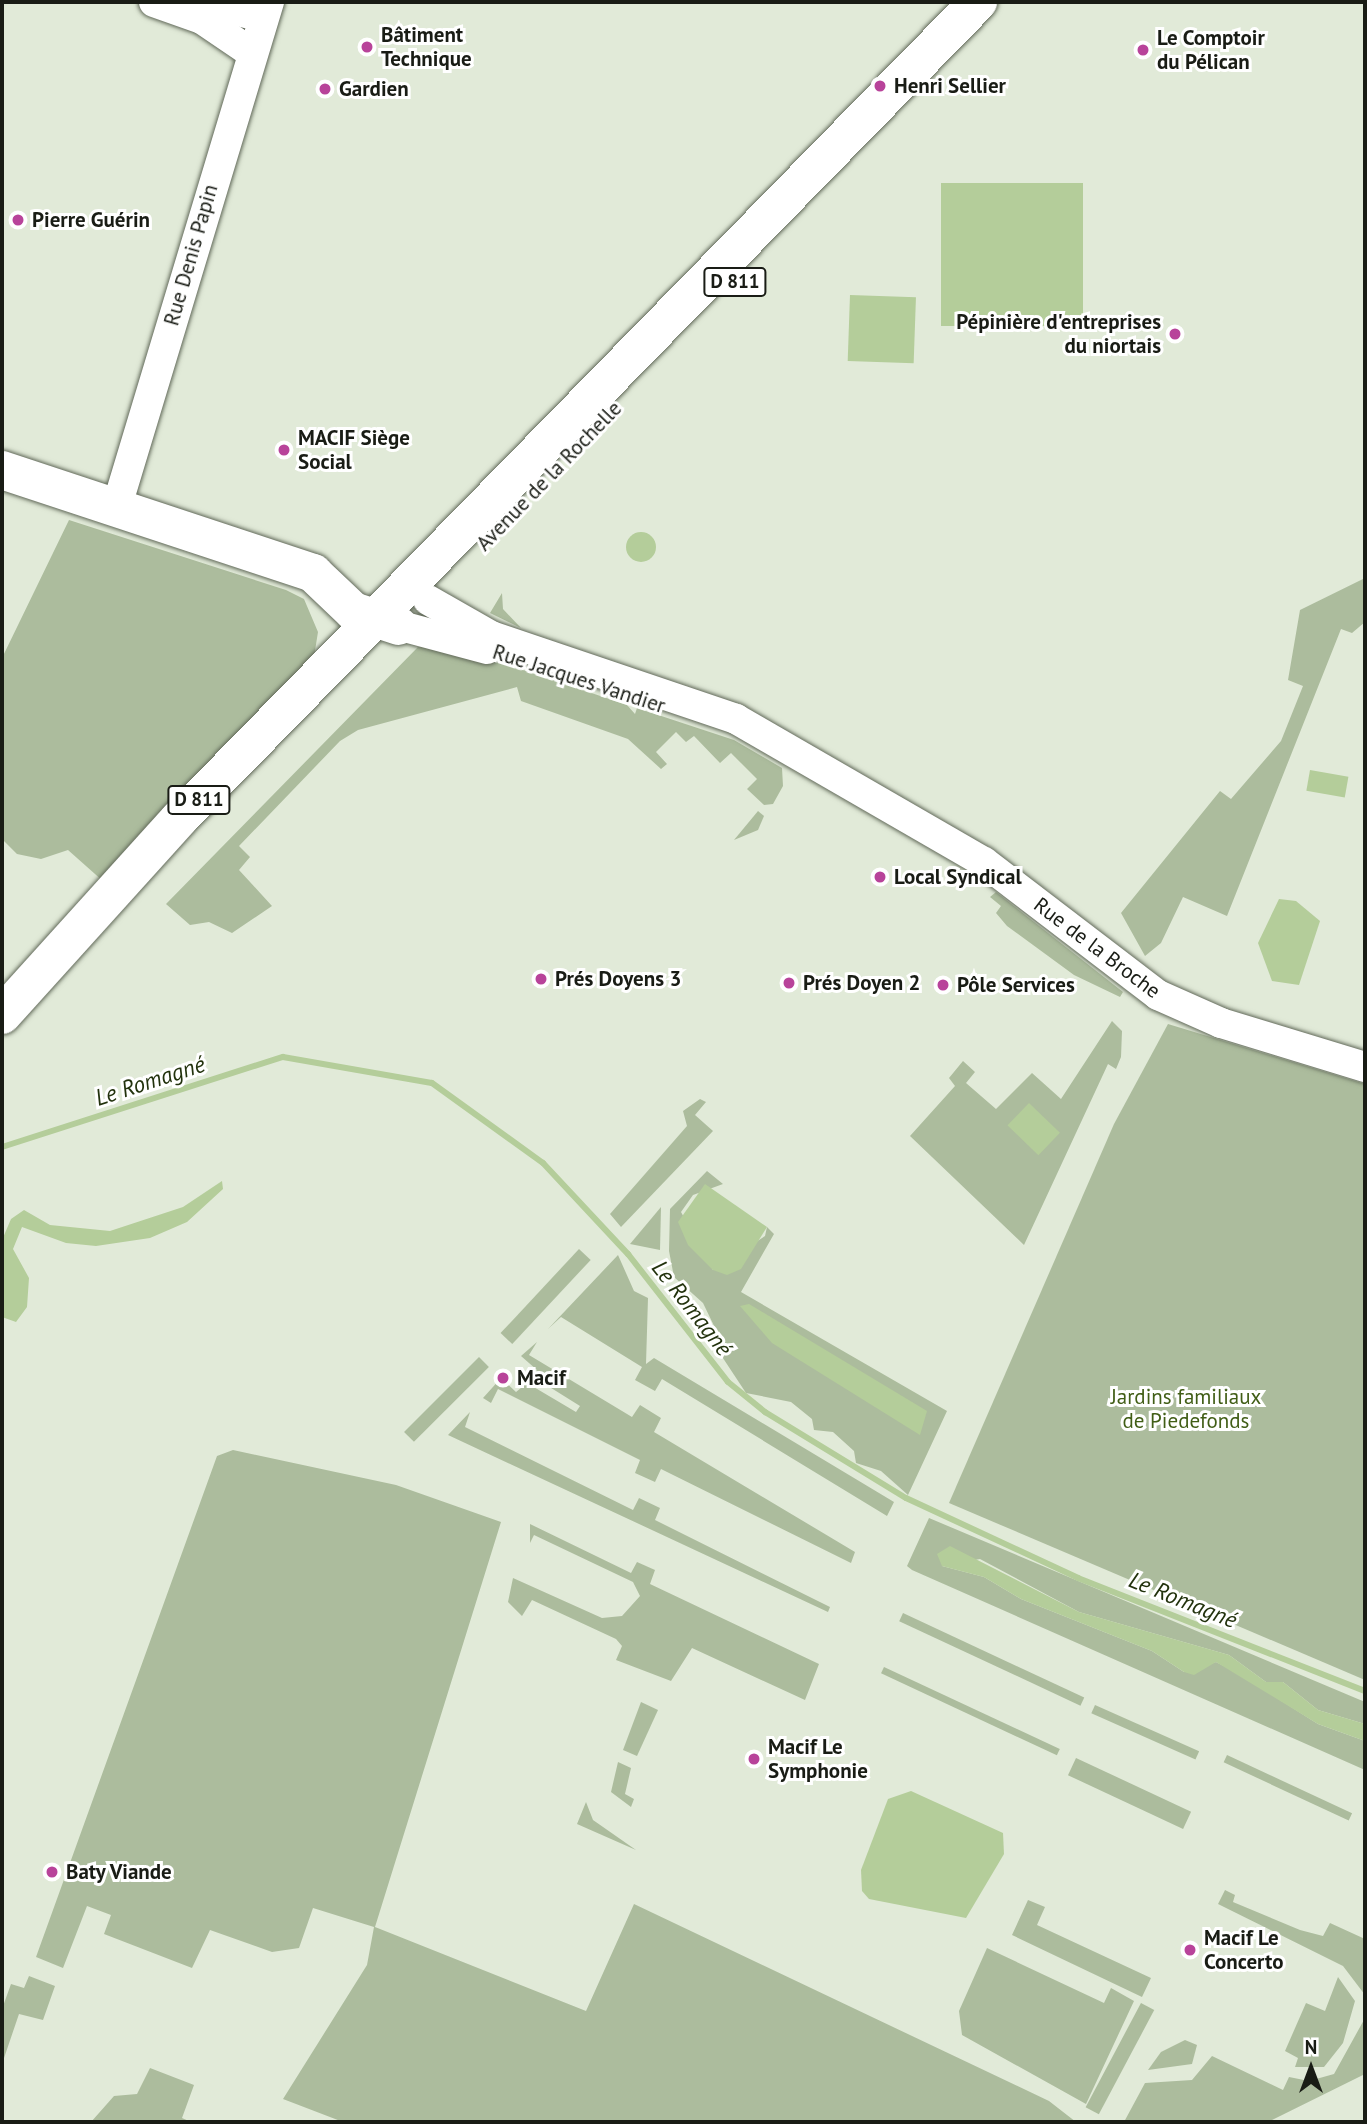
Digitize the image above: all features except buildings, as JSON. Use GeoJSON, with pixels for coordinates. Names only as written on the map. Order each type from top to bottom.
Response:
{"type":"FeatureCollection","features":[{"type":"Feature","properties":{"kind":"main road","name":"Avenue de la Rochelle"},"geometry":{"type":"LineString","coordinates":[[78,937],[193,836],[402,609],[978,2]]}},
{"type":"Feature","properties":{"kind":"main road","name":"Avenue de la Rochelle"},"geometry":{"type":"LineString","coordinates":[[2,1015],[78,937],[179,819],[330,671],[402,609],[1007,2]]}},
{"type":"Feature","properties":{"kind":"main road","name":"Rue Jacques Vandier"},"geometry":{"type":"LineString","coordinates":[[2,470],[233,549],[313,573],[402,609]]}},
{"type":"Feature","properties":{"kind":"main road","name":"Rue Jacques Vandier"},"geometry":{"type":"LineString","coordinates":[[158,523],[402,609]]}},
{"type":"Feature","properties":{"kind":"main road"},"geometry":{"type":"LineString","coordinates":[[233,549],[324,595],[337,622],[330,671]]}},
{"type":"Feature","properties":{"kind":"street"},"geometry":{"type":"LineString","coordinates":[[153,2],[202,19],[249,51]]}},
{"type":"Feature","properties":{"kind":"street"},"geometry":{"type":"LineString","coordinates":[[204,2],[265,9]]}},
{"type":"Feature","properties":{"kind":"street","name":"Rue Denis Papin"},"geometry":{"type":"LineString","coordinates":[[116,509],[249,51],[265,9]]}},
{"type":"Feature","properties":{"kind":"street","name":"Rue Jacques Vandier"},"geometry":{"type":"LineString","coordinates":[[402,609],[491,635],[705,706],[759,730],[960,847]]}},
{"type":"Feature","properties":{"kind":"street","name":"Rue de la Broche"},"geometry":{"type":"LineString","coordinates":[[960,847],[1158,995],[1220,1023],[1365,1067]]}},
{"type":"Feature","properties":{"kind":"green space"},"geometry":{"type":"Polygon","coordinates":[[[69,520],[286,590],[304,599],[318,632],[313,663],[104,882],[68,850],[41,859],[17,854],[2,839],[2,658],[69,520]]]}},
{"type":"Feature","properties":{"kind":"green space"},"geometry":{"type":"Polygon","coordinates":[[[1365,578],[1365,622],[1352,633],[1341,629],[1227,916],[1183,897],[1161,943],[1145,956],[1121,913],[1220,791],[1231,799],[1281,741],[1303,686],[1288,680],[1300,610],[1365,578]]]}},
{"type":"Feature","properties":{"kind":"green space"},"geometry":{"type":"Polygon","coordinates":[[[502,593],[503,609],[521,628],[490,613],[502,593]]]}},
{"type":"Feature","properties":{"kind":"green space"},"geometry":{"type":"Polygon","coordinates":[[[418,647],[456,647],[627,705],[635,714],[637,708],[734,740],[782,768],[783,786],[773,804],[764,805],[747,789],[757,779],[731,753],[720,763],[694,736],[686,742],[676,732],[656,752],[667,764],[661,769],[628,739],[521,701],[517,687],[358,730],[340,741],[239,846],[250,857],[239,870],[272,906],[232,933],[209,922],[190,925],[166,904],[418,647]]]}},
{"type":"Feature","properties":{"kind":"green space"},"geometry":{"type":"Polygon","coordinates":[[[758,811],[764,816],[758,830],[734,840],[758,811]]]}},
{"type":"Feature","properties":{"kind":"green space"},"geometry":{"type":"Polygon","coordinates":[[[996,892],[1123,992],[1120,997],[1074,975],[1007,926],[996,913],[1001,906],[990,897],[996,892]]]}},
{"type":"Feature","properties":{"kind":"green space"},"geometry":{"type":"Polygon","coordinates":[[[1112,1021],[1122,1031],[1121,1057],[1116,1069],[1108,1064],[1024,1245],[910,1136],[955,1086],[949,1078],[963,1061],[975,1072],[966,1083],[996,1109],[1032,1073],[1061,1099],[1112,1021]]]}},
{"type":"Feature","properties":{"kind":"green space","name":"Jardins familiaux de Piedefonds"},"geometry":{"type":"Polygon","coordinates":[[[1168,1024],[1365,1084],[1365,1680],[949,1503],[1114,1124],[1168,1024]]]}},
{"type":"Feature","properties":{"kind":"green space"},"geometry":{"type":"Polygon","coordinates":[[[700,1099],[706,1102],[695,1115],[713,1131],[621,1227],[610,1214],[687,1126],[683,1111],[700,1099]]]}},
{"type":"Feature","properties":{"kind":"green space"},"geometry":{"type":"Polygon","coordinates":[[[707,1171],[723,1184],[693,1195],[681,1212],[713,1270],[765,1236],[767,1227],[774,1234],[741,1292],[947,1411],[908,1495],[881,1471],[856,1463],[854,1451],[833,1432],[814,1430],[812,1419],[791,1402],[746,1393],[715,1346],[716,1330],[703,1303],[674,1277],[669,1251],[670,1209],[707,1171]]]}},
{"type":"Feature","properties":{"kind":"green space"},"geometry":{"type":"Polygon","coordinates":[[[661,1207],[660,1250],[630,1244],[661,1207]]]}},
{"type":"Feature","properties":{"kind":"green space"},"geometry":{"type":"Polygon","coordinates":[[[579,1249],[591,1260],[512,1344],[501,1333],[579,1249]]]}},
{"type":"Feature","properties":{"kind":"green space"},"geometry":{"type":"Polygon","coordinates":[[[618,1255],[634,1291],[648,1298],[646,1364],[654,1358],[894,1502],[887,1516],[662,1379],[655,1391],[635,1380],[642,1367],[561,1317],[548,1329],[618,1255]]]}},
{"type":"Feature","properties":{"kind":"green space"},"geometry":{"type":"Polygon","coordinates":[[[537,1342],[529,1355],[632,1417],[640,1405],[661,1418],[654,1432],[855,1552],[851,1563],[661,1469],[655,1482],[635,1473],[640,1460],[498,1389],[491,1403],[483,1398],[501,1378],[516,1392],[527,1383],[576,1412],[580,1406],[532,1376],[537,1370],[521,1356],[537,1342]]]}},
{"type":"Feature","properties":{"kind":"green space"},"geometry":{"type":"Polygon","coordinates":[[[479,1357],[489,1367],[414,1442],[404,1432],[479,1357]]]}},
{"type":"Feature","properties":{"kind":"green space"},"geometry":{"type":"Polygon","coordinates":[[[470,1412],[465,1427],[633,1510],[639,1498],[660,1508],[655,1520],[830,1607],[828,1612],[448,1435],[470,1412]]]}},
{"type":"Feature","properties":{"kind":"green space"},"geometry":{"type":"Polygon","coordinates":[[[233,1450],[396,1485],[501,1522],[375,1927],[586,2011],[634,1904],[1049,2101],[1076,2122],[343,2122],[283,2099],[367,1965],[374,1927],[313,1908],[299,1948],[272,1952],[210,1930],[192,1968],[104,1934],[111,1915],[87,1906],[63,1968],[36,1957],[217,1456],[233,1450]]]}},
{"type":"Feature","properties":{"kind":"green space"},"geometry":{"type":"Polygon","coordinates":[[[929,1518],[1365,1702],[1365,1724],[1318,1710],[1283,1682],[1266,1682],[1229,1655],[1079,1612],[980,1559],[942,1566],[984,1577],[1021,1599],[1152,1651],[1184,1672],[1216,1662],[1318,1724],[1365,1741],[1365,1770],[912,1570],[907,1566],[929,1518]]]}},
{"type":"Feature","properties":{"kind":"green space"},"geometry":{"type":"Polygon","coordinates":[[[530,1524],[631,1573],[637,1562],[655,1570],[650,1584],[819,1664],[805,1700],[692,1648],[671,1681],[616,1660],[622,1646],[616,1639],[532,1600],[522,1616],[508,1602],[513,1578],[602,1618],[622,1616],[640,1596],[633,1582],[534,1535],[530,1543],[530,1524]]]}},
{"type":"Feature","properties":{"kind":"green space"},"geometry":{"type":"Polygon","coordinates":[[[903,1613],[1084,1698],[1080,1706],[899,1621],[903,1613]]]}},
{"type":"Feature","properties":{"kind":"green space"},"geometry":{"type":"Polygon","coordinates":[[[884,1667],[1060,1749],[1057,1755],[881,1673],[884,1667]]]}},
{"type":"Feature","properties":{"kind":"green space"},"geometry":{"type":"Polygon","coordinates":[[[641,1702],[658,1710],[637,1756],[623,1750],[641,1702]]]}},
{"type":"Feature","properties":{"kind":"green space"},"geometry":{"type":"Polygon","coordinates":[[[1095,1705],[1199,1751],[1195,1760],[1091,1713],[1095,1705]]]}},
{"type":"Feature","properties":{"kind":"green space"},"geometry":{"type":"Polygon","coordinates":[[[1227,1755],[1352,1813],[1349,1821],[1224,1762],[1227,1755]]]}},
{"type":"Feature","properties":{"kind":"green space"},"geometry":{"type":"Polygon","coordinates":[[[1076,1758],[1191,1812],[1183,1829],[1068,1775],[1076,1758]]]}},
{"type":"Feature","properties":{"kind":"green space"},"geometry":{"type":"Polygon","coordinates":[[[618,1762],[631,1768],[625,1794],[634,1799],[631,1807],[611,1792],[618,1762]]]}},
{"type":"Feature","properties":{"kind":"green space"},"geometry":{"type":"Polygon","coordinates":[[[586,1802],[593,1820],[636,1850],[577,1824],[586,1802]]]}},
{"type":"Feature","properties":{"kind":"green space"},"geometry":{"type":"Polygon","coordinates":[[[1225,1890],[1235,1895],[1233,1902],[1300,1930],[1323,1936],[1330,1923],[1365,1939],[1365,1995],[1343,1966],[1218,1904],[1225,1890]]]}},
{"type":"Feature","properties":{"kind":"green space"},"geometry":{"type":"Polygon","coordinates":[[[1028,1900],[1045,1907],[1037,1925],[1151,1978],[1142,1997],[1012,1935],[1028,1900]]]}},
{"type":"Feature","properties":{"kind":"green space"},"geometry":{"type":"Polygon","coordinates":[[[987,1948],[1104,2003],[1111,1988],[1134,2001],[1086,2104],[962,2035],[959,2011],[987,1948]]]}},
{"type":"Feature","properties":{"kind":"green space"},"geometry":{"type":"Polygon","coordinates":[[[29,1976],[55,1986],[43,2020],[19,2014],[2,2064],[2,2009],[11,1984],[24,1988],[29,1976]]]}},
{"type":"Feature","properties":{"kind":"green space"},"geometry":{"type":"Polygon","coordinates":[[[1338,1977],[1355,2001],[1343,2043],[1324,2067],[1295,2067],[1298,2058],[1285,2051],[1306,2003],[1325,2011],[1338,1977]]]}},
{"type":"Feature","properties":{"kind":"green space"},"geometry":{"type":"Polygon","coordinates":[[[1141,2003],[1154,2010],[1099,2114],[1086,2107],[1141,2003]]]}},
{"type":"Feature","properties":{"kind":"green space"},"geometry":{"type":"Polygon","coordinates":[[[1365,2018],[1365,2074],[1268,2122],[1124,2122],[1145,2083],[1192,2080],[1212,2056],[1283,2090],[1289,2077],[1309,2081],[1334,2074],[1365,2018]]]}},
{"type":"Feature","properties":{"kind":"green space"},"geometry":{"type":"Polygon","coordinates":[[[1185,2040],[1197,2045],[1192,2064],[1148,2070],[1161,2052],[1185,2040]]]}},
{"type":"Feature","properties":{"kind":"green space"},"geometry":{"type":"Polygon","coordinates":[[[150,2068],[194,2085],[182,2118],[191,2122],[91,2122],[114,2096],[137,2094],[150,2068]]]}},
{"type":"Feature","properties":{"kind":"shaded area"},"geometry":{"type":"Polygon","coordinates":[[[941,183],[1083,183],[1083,326],[941,326],[941,183]]]}},
{"type":"Feature","properties":{"kind":"shaded area"},"geometry":{"type":"Polygon","coordinates":[[[850,295],[916,297],[914,363],[848,361],[850,295]]]}},
{"type":"Feature","properties":{"kind":"shaded area"},"geometry":{"type":"Polygon","coordinates":[[[641,532],[651,537],[656,547],[651,557],[641,562],[631,557],[626,547],[631,537],[641,532]]]}},
{"type":"Feature","properties":{"kind":"shaded area"},"geometry":{"type":"Polygon","coordinates":[[[1310,770],[1348,777],[1345,797],[1306,791],[1310,770]]]}},
{"type":"Feature","properties":{"kind":"shaded area"},"geometry":{"type":"Polygon","coordinates":[[[1279,899],[1296,901],[1320,921],[1299,985],[1272,981],[1258,943],[1279,899]]]}},
{"type":"Feature","properties":{"kind":"shaded area"},"geometry":{"type":"Polygon","coordinates":[[[1029,1103],[1060,1133],[1038,1155],[1007,1125],[1029,1103]]]}},
{"type":"Feature","properties":{"kind":"shaded area"},"geometry":{"type":"Polygon","coordinates":[[[222,1181],[223,1189],[187,1222],[150,1238],[96,1246],[66,1243],[22,1227],[13,1249],[29,1278],[27,1307],[16,1322],[2,1317],[2,1240],[11,1219],[24,1210],[50,1225],[110,1231],[183,1207],[222,1181]]]}},
{"type":"Feature","properties":{"kind":"shaded area"},"geometry":{"type":"Polygon","coordinates":[[[705,1184],[767,1227],[741,1269],[727,1275],[713,1270],[688,1245],[678,1222],[705,1184]]]}},
{"type":"Feature","properties":{"kind":"shaded area"},"geometry":{"type":"Polygon","coordinates":[[[749,1304],[927,1411],[920,1435],[772,1343],[740,1306],[749,1304]]]}},
{"type":"Feature","properties":{"kind":"shaded area"},"geometry":{"type":"Polygon","coordinates":[[[950,1546],[1079,1612],[1229,1655],[1266,1682],[1283,1682],[1318,1710],[1365,1724],[1365,1741],[1318,1724],[1216,1662],[1194,1675],[1184,1672],[1152,1651],[1021,1599],[984,1577],[942,1566],[937,1554],[950,1546]]]}},
{"type":"Feature","properties":{"kind":"shaded area"},"geometry":{"type":"Polygon","coordinates":[[[911,1791],[1003,1833],[1004,1854],[966,1918],[869,1899],[862,1891],[861,1870],[888,1799],[911,1791]]]}},
{"type":"Feature","properties":{"kind":"waterway","name":"Le Romagné"},"geometry":{"type":"LineString","coordinates":[[2,1147],[283,1057],[432,1083],[543,1163],[628,1254],[728,1382],[765,1412],[906,1498],[1078,1578],[1365,1691]]}},
{"type":"Feature","properties":{"kind":"place","name":"Bâtiment Technique"},"geometry":{"type":"Point","coordinates":[367,47]}},
{"type":"Feature","properties":{"kind":"place","name":"Le Comptoir du Pélican"},"geometry":{"type":"Point","coordinates":[1143,50]}},
{"type":"Feature","properties":{"kind":"place","name":"Henri Sellier"},"geometry":{"type":"Point","coordinates":[880,86]}},
{"type":"Feature","properties":{"kind":"place","name":"Gardien"},"geometry":{"type":"Point","coordinates":[325,89]}},
{"type":"Feature","properties":{"kind":"place","name":"Pierre Guérin"},"geometry":{"type":"Point","coordinates":[18,220]}},
{"type":"Feature","properties":{"kind":"place","name":"Pépinière d'entreprises du niortais"},"geometry":{"type":"Point","coordinates":[1175,334]}},
{"type":"Feature","properties":{"kind":"place","name":"MACIF Siège Social"},"geometry":{"type":"Point","coordinates":[284,450]}},
{"type":"Feature","properties":{"kind":"place","name":"Local Syndical"},"geometry":{"type":"Point","coordinates":[880,877]}},
{"type":"Feature","properties":{"kind":"place","name":"Prés Doyens 3"},"geometry":{"type":"Point","coordinates":[541,979]}},
{"type":"Feature","properties":{"kind":"place","name":"Prés Doyen 2"},"geometry":{"type":"Point","coordinates":[789,983]}},
{"type":"Feature","properties":{"kind":"place","name":"Pôle Services"},"geometry":{"type":"Point","coordinates":[943,985]}},
{"type":"Feature","properties":{"kind":"place","name":"Macif"},"geometry":{"type":"Point","coordinates":[503,1378]}},
{"type":"Feature","properties":{"kind":"place","name":"Macif Le Symphonie"},"geometry":{"type":"Point","coordinates":[754,1759]}},
{"type":"Feature","properties":{"kind":"place","name":"Baty Viande"},"geometry":{"type":"Point","coordinates":[52,1872]}},
{"type":"Feature","properties":{"kind":"place","name":"Macif Le Concerto"},"geometry":{"type":"Point","coordinates":[1190,1950]}}]}
